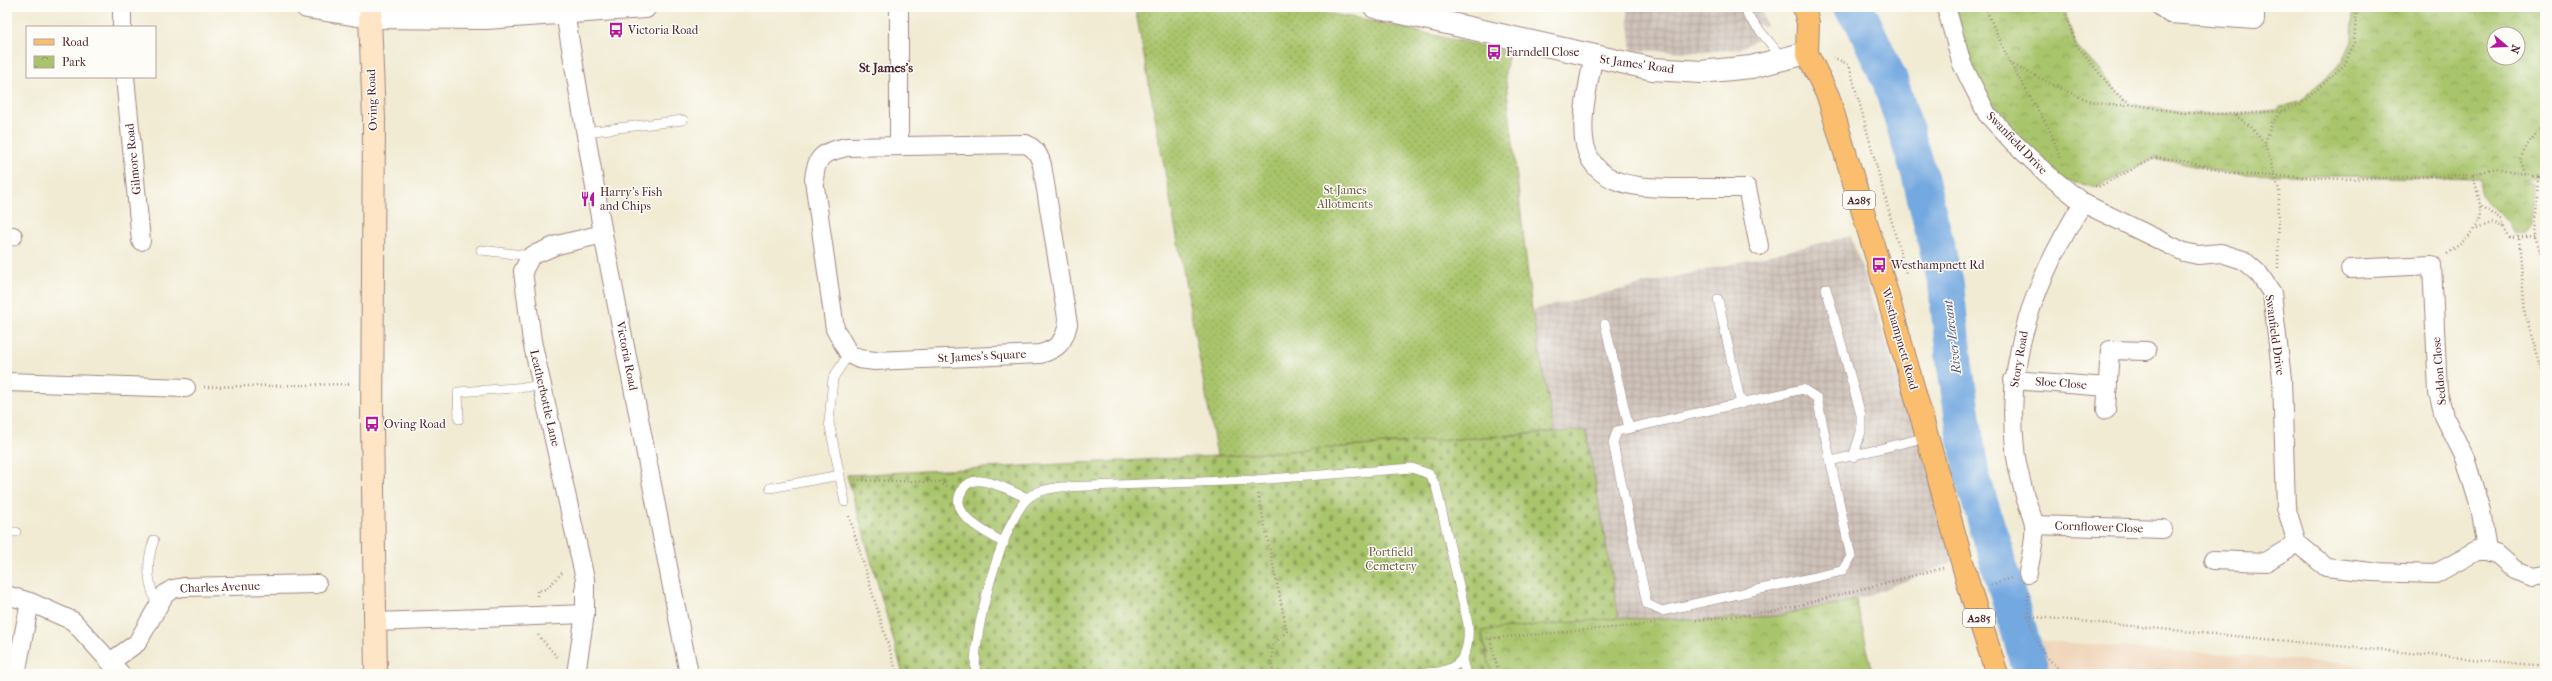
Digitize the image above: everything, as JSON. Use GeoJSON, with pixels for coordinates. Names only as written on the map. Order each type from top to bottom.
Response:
{"type":"FeatureCollection","features":[{"type":"Feature","properties":{"kind":"main road"},"geometry":{"type":"LineString","coordinates":[[1804,7],[1808,23],[1806,53]]}},
{"type":"Feature","properties":{"kind":"main road","name":"Oving Road"},"geometry":{"type":"LineString","coordinates":[[371,12],[374,120],[372,384],[376,674]]}},
{"type":"Feature","properties":{"kind":"main road","name":"Westhampnett Road"},"geometry":{"type":"LineString","coordinates":[[1806,53],[1828,96],[1880,265],[1927,437],[1997,674]]}},
{"type":"Feature","properties":{"kind":"street"},"geometry":{"type":"LineString","coordinates":[[122,7],[122,26]]}},
{"type":"Feature","properties":{"kind":"street"},"geometry":{"type":"LineString","coordinates":[[307,7],[486,18],[533,11],[566,12],[645,7]]}},
{"type":"Feature","properties":{"kind":"street"},"geometry":{"type":"LineString","coordinates":[[899,7],[899,146]]}},
{"type":"Feature","properties":{"kind":"street","name":"St James' Road"},"geometry":{"type":"LineString","coordinates":[[1375,7],[1522,38],[1593,58],[1653,69],[1701,72],[1751,67],[1806,53]]}},
{"type":"Feature","properties":{"kind":"street","name":"Swanfield Drive"},"geometry":{"type":"LineString","coordinates":[[1946,7],[1962,64],[1987,114],[2047,174],[2084,203],[2184,252],[2198,255],[2221,253],[2243,260],[2259,274],[2272,293],[2282,379],[2286,506],[2297,543]]}},
{"type":"Feature","properties":{"kind":"street"},"geometry":{"type":"LineString","coordinates":[[2161,7],[2170,14],[2255,20],[2256,7]]}},
{"type":"Feature","properties":{"kind":"street","name":"Victoria Road"},"geometry":{"type":"LineString","coordinates":[[566,12],[603,234],[689,674]]}},
{"type":"Feature","properties":{"kind":"street"},"geometry":{"type":"LineString","coordinates":[[1593,58],[1584,123],[1584,139],[1591,163],[1609,179],[1629,185],[1654,188],[1747,188],[1759,246]]}},
{"type":"Feature","properties":{"kind":"street","name":"Gilmore Road"},"geometry":{"type":"LineString","coordinates":[[125,78],[141,241]]}},
{"type":"Feature","properties":{"kind":"street","name":"St James's Square"},"geometry":{"type":"LineString","coordinates":[[1026,144],[1032,147],[1038,154],[1042,165],[1068,324],[1065,336],[1059,346],[1040,354],[875,361],[849,354],[835,329],[814,180],[815,168],[820,156],[829,151],[846,147],[1026,144]]}},
{"type":"Feature","properties":{"kind":"street","name":"Story Road"},"geometry":{"type":"LineString","coordinates":[[2034,525],[2025,496],[2015,449],[2013,380],[2019,348],[2040,284],[2056,247],[2084,203]]}},
{"type":"Feature","properties":{"kind":"street"},"geometry":{"type":"LineString","coordinates":[[531,256],[557,245],[603,234]]}},
{"type":"Feature","properties":{"kind":"street","name":"Leatherbottle Lane"},"geometry":{"type":"LineString","coordinates":[[531,256],[523,271],[532,341],[585,580],[585,614],[576,674]]}},
{"type":"Feature","properties":{"kind":"street"},"geometry":{"type":"LineString","coordinates":[[2350,269],[2432,265]]}},
{"type":"Feature","properties":{"kind":"street","name":"Seddon Close"},"geometry":{"type":"LineString","coordinates":[[2432,265],[2438,392],[2444,416],[2465,458],[2482,511],[2487,551]]}},
{"type":"Feature","properties":{"kind":"street"},"geometry":{"type":"LineString","coordinates":[[2106,410],[2110,350],[2147,351]]}},
{"type":"Feature","properties":{"kind":"street","name":"Sloe Close"},"geometry":{"type":"LineString","coordinates":[[2013,380],[2108,387]]}},
{"type":"Feature","properties":{"kind":"street"},"geometry":{"type":"LineString","coordinates":[[7,382],[186,388]]}},
{"type":"Feature","properties":{"kind":"street"},"geometry":{"type":"LineString","coordinates":[[2028,573],[2034,525]]}},
{"type":"Feature","properties":{"kind":"street","name":"Cornflower Close"},"geometry":{"type":"LineString","coordinates":[[2034,525],[2163,529]]}},
{"type":"Feature","properties":{"kind":"street"},"geometry":{"type":"LineString","coordinates":[[2213,560],[2266,562],[2297,543],[2326,567],[2372,572],[2435,574],[2477,551],[2487,551],[2498,555],[2515,570],[2534,577],[2545,575]]}},
{"type":"Feature","properties":{"kind":"street","name":"Charles Avenue"},"geometry":{"type":"LineString","coordinates":[[7,596],[30,602],[73,621],[115,668],[137,643],[165,594],[173,589],[184,587],[317,584]]}},
{"type":"Feature","properties":{"kind":"street"},"geometry":{"type":"LineString","coordinates":[[16,674],[30,602]]}},
{"type":"Feature","properties":{"kind":"street"},"geometry":{"type":"LineString","coordinates":[[376,622],[585,614]]}},
{"type":"Feature","properties":{"kind":"lane"},"geometry":{"type":"LineString","coordinates":[[1746,7],[1748,16],[1783,59]]}},
{"type":"Feature","properties":{"kind":"lane"},"geometry":{"type":"LineString","coordinates":[[586,132],[684,120]]}},
{"type":"Feature","properties":{"kind":"lane"},"geometry":{"type":"LineString","coordinates":[[481,250],[531,256]]}},
{"type":"Feature","properties":{"kind":"lane"},"geometry":{"type":"LineString","coordinates":[[1826,288],[1861,415],[1861,432],[1853,457]]}},
{"type":"Feature","properties":{"kind":"lane"},"geometry":{"type":"LineString","coordinates":[[1718,299],[1740,404]]}},
{"type":"Feature","properties":{"kind":"lane"},"geometry":{"type":"LineString","coordinates":[[1605,324],[1628,428]]}},
{"type":"Feature","properties":{"kind":"lane"},"geometry":{"type":"LineString","coordinates":[[845,502],[829,422],[833,378],[849,354]]}},
{"type":"Feature","properties":{"kind":"lane"},"geometry":{"type":"LineString","coordinates":[[459,419],[458,392],[542,386]]}},
{"type":"Feature","properties":{"kind":"lane"},"geometry":{"type":"LineString","coordinates":[[1803,389],[1817,398],[1851,557],[1842,571],[1662,611],[1647,604],[1613,444],[1617,431],[1628,428],[1803,389]]}},
{"type":"Feature","properties":{"kind":"lane"},"geometry":{"type":"LineString","coordinates":[[1830,462],[1927,437]]}},
{"type":"Feature","properties":{"kind":"lane"},"geometry":{"type":"LineString","coordinates":[[976,674],[974,656],[977,636],[1004,543],[1013,521],[1028,498],[1038,492],[1061,487],[1255,480],[1412,468],[1429,474],[1436,486],[1468,624],[1469,636],[1462,660],[1466,674]]}},
{"type":"Feature","properties":{"kind":"lane"},"geometry":{"type":"LineString","coordinates":[[770,488],[840,477]]}},
{"type":"Feature","properties":{"kind":"lane"},"geometry":{"type":"LineString","coordinates":[[1004,543],[965,517],[959,505],[960,494],[967,485],[983,481],[1028,498]]}},
{"type":"Feature","properties":{"kind":"lane"},"geometry":{"type":"LineString","coordinates":[[154,540],[147,566],[150,585],[157,607]]}},
{"type":"Feature","properties":{"kind":"lane"},"geometry":{"type":"LineString","coordinates":[[1414,674],[1438,673],[1454,667],[1462,660]]}},
{"type":"Feature","properties":{"kind":"path"},"geometry":{"type":"LineString","coordinates":[[1985,7],[2010,62],[2050,130],[2062,166]]}},
{"type":"Feature","properties":{"kind":"path"},"geometry":{"type":"LineString","coordinates":[[2063,7],[2076,45],[2114,91],[2130,104]]}},
{"type":"Feature","properties":{"kind":"path"},"geometry":{"type":"LineString","coordinates":[[2010,62],[2091,101],[2116,107],[2130,104],[2183,113],[2234,114],[2281,111],[2300,105],[2345,64],[2354,42],[2357,7]]}},
{"type":"Feature","properties":{"kind":"path"},"geometry":{"type":"LineString","coordinates":[[2265,143],[2272,123],[2281,111]]}},
{"type":"Feature","properties":{"kind":"path"},"geometry":{"type":"LineString","coordinates":[[2234,114],[2251,127],[2265,143],[2273,176],[2279,190],[2278,267],[2272,293]]}},
{"type":"Feature","properties":{"kind":"path"},"geometry":{"type":"LineString","coordinates":[[2525,174],[2520,159],[2526,147],[2545,122]]}},
{"type":"Feature","properties":{"kind":"path"},"geometry":{"type":"LineString","coordinates":[[2090,185],[2098,187],[2155,158],[2180,160],[2232,174],[2344,179],[2474,175],[2496,168],[2538,177],[2545,174]]}},
{"type":"Feature","properties":{"kind":"path"},"geometry":{"type":"LineString","coordinates":[[2474,175],[2481,206],[2476,230]]}},
{"type":"Feature","properties":{"kind":"path"},"geometry":{"type":"LineString","coordinates":[[2538,177],[2535,236],[2545,267]]}},
{"type":"Feature","properties":{"kind":"path"},"geometry":{"type":"LineString","coordinates":[[2481,206],[2501,220],[2511,238],[2519,239],[2535,236]]}},
{"type":"Feature","properties":{"kind":"path"},"geometry":{"type":"LineString","coordinates":[[2432,265],[2476,230],[2491,223],[2505,228]]}},
{"type":"Feature","properties":{"kind":"path"},"geometry":{"type":"LineString","coordinates":[[2519,239],[2525,314],[2545,379]]}},
{"type":"Feature","properties":{"kind":"path"},"geometry":{"type":"LineString","coordinates":[[186,388],[372,384]]}},
{"type":"Feature","properties":{"kind":"path"},"geometry":{"type":"LineString","coordinates":[[840,477],[940,482],[960,494]]}},
{"type":"Feature","properties":{"kind":"path"},"geometry":{"type":"LineString","coordinates":[[1255,480],[1287,631],[1272,646],[1273,674]]}},
{"type":"Feature","properties":{"kind":"path"},"geometry":{"type":"LineString","coordinates":[[845,502],[897,674]]}},
{"type":"Feature","properties":{"kind":"path"},"geometry":{"type":"LineString","coordinates":[[562,662],[529,615],[537,591],[546,589],[580,555]]}},
{"type":"Feature","properties":{"kind":"path"},"geometry":{"type":"LineString","coordinates":[[1690,621],[1773,612],[1963,562]]}},
{"type":"Feature","properties":{"kind":"path"},"geometry":{"type":"LineString","coordinates":[[1986,586],[2028,573],[2027,616],[2040,649],[2054,665],[2065,674]]}},
{"type":"Feature","properties":{"kind":"path"},"geometry":{"type":"LineString","coordinates":[[2027,616],[2545,666]]}},
{"type":"Feature","properties":{"kind":"path"},"geometry":{"type":"LineString","coordinates":[[1499,674],[1490,639],[1659,624]]}},
{"type":"Feature","properties":{"kind":"path"},"geometry":{"type":"LineString","coordinates":[[2126,674],[2139,669],[2166,670],[2177,674]]}},
{"type":"Feature","properties":{"kind":"shaded area"},"geometry":{"type":"Polygon","coordinates":[[[1627,7],[1761,7],[1766,26],[1751,24],[1756,40],[1740,49],[1702,52],[1632,50],[1627,7]]]}},
{"type":"Feature","properties":{"kind":"shaded area"},"geometry":{"type":"Polygon","coordinates":[[[1851,236],[1959,560],[1856,600],[1775,616],[1706,620],[1619,618],[1586,430],[1554,432],[1532,310],[1851,236]]]}},
{"type":"Feature","properties":{"kind":"shaded area"},"geometry":{"type":"Polygon","coordinates":[[[2041,640],[2071,643],[2476,674],[2050,674],[2041,640]]]}},
{"type":"Feature","properties":{"kind":"green space","name":"St James Allotments"},"geometry":{"type":"Polygon","coordinates":[[[1135,7],[1290,7],[1362,19],[1509,52],[1505,73],[1532,310],[1554,432],[1217,456],[1135,7]]]}},
{"type":"Feature","properties":{"kind":"green space"},"geometry":{"type":"Polygon","coordinates":[[[1956,7],[2063,7],[2076,45],[2130,104],[2183,113],[2236,114],[2278,111],[2280,107],[2300,102],[2343,61],[2352,41],[2353,7],[2545,7],[2545,179],[2522,180],[2532,183],[2532,225],[2526,233],[2515,234],[2504,218],[2489,204],[2481,191],[2481,179],[2233,174],[2155,158],[2098,187],[2061,180],[1995,110],[1971,66],[1956,7]]]}},
{"type":"Feature","properties":{"kind":"green space","name":"Portfield Cemetery"},"geometry":{"type":"Polygon","coordinates":[[[1586,430],[1619,618],[1481,631],[1492,674],[903,674],[847,475],[1217,456],[1586,430]]]}},
{"type":"Feature","properties":{"kind":"green space"},"geometry":{"type":"Polygon","coordinates":[[[1856,600],[1873,674],[1492,674],[1481,631],[1619,618],[1706,620],[1775,616],[1856,600]]]}},
{"type":"Feature","properties":{"kind":"waterway","name":"River Lavant"},"geometry":{"type":"LineString","coordinates":[[1851,7],[1862,20],[1890,81],[1919,173],[1946,285],[1954,360],[1971,473],[2032,674]]}},
{"type":"Feature","properties":{"kind":"place","name":"Victoria Road"},"geometry":{"type":"Point","coordinates":[616,30]}},
{"type":"Feature","properties":{"kind":"place","name":"Farndell Close"},"geometry":{"type":"Point","coordinates":[1494,52]}},
{"type":"Feature","properties":{"kind":"place","name":"Harry's Fish and Chips"},"geometry":{"type":"Point","coordinates":[588,199]}},
{"type":"Feature","properties":{"kind":"place","name":"Westhampnett Rd"},"geometry":{"type":"Point","coordinates":[1879,265]}},
{"type":"Feature","properties":{"kind":"place","name":"Oving Road"},"geometry":{"type":"Point","coordinates":[372,424]}},
{"type":"Feature","properties":{"kind":"district","name":"St James's"},"geometry":{"type":"Point","coordinates":[886,67]}}]}
